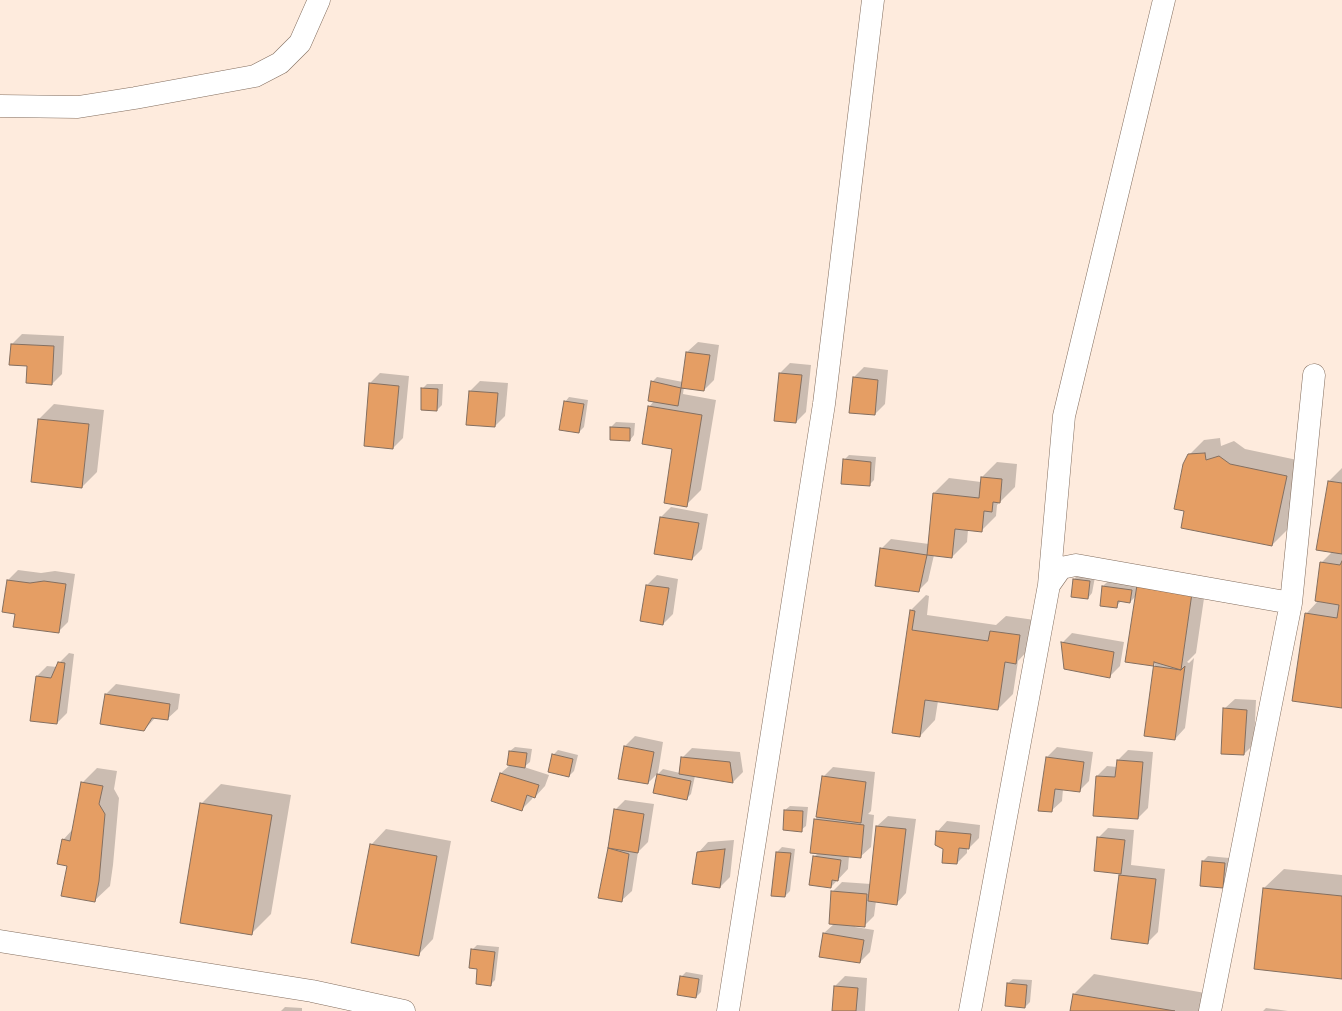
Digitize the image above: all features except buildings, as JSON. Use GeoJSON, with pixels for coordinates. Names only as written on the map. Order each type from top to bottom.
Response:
{"type":"FeatureCollection","features":[{"type":"Feature","properties":{"kind":"street"},"geometry":{"type":"LineString","coordinates":[[0,106],[78,107],[256,76],[280,63],[300,43],[319,0]]}},
{"type":"Feature","properties":{"kind":"street"},"geometry":{"type":"LineString","coordinates":[[728,1011],[824,404],[873,0]]}},
{"type":"Feature","properties":{"kind":"street"},"geometry":{"type":"LineString","coordinates":[[970,1011],[1049,585],[1064,416],[1164,0]]}},
{"type":"Feature","properties":{"kind":"street"},"geometry":{"type":"LineString","coordinates":[[1210,1011],[1290,603],[1314,376]]}},
{"type":"Feature","properties":{"kind":"street"},"geometry":{"type":"LineString","coordinates":[[1049,585],[1062,568],[1076,565],[1290,603]]}},
{"type":"Feature","properties":{"kind":"street"},"geometry":{"type":"LineString","coordinates":[[0,941],[312,991],[404,1011]]}}]}
